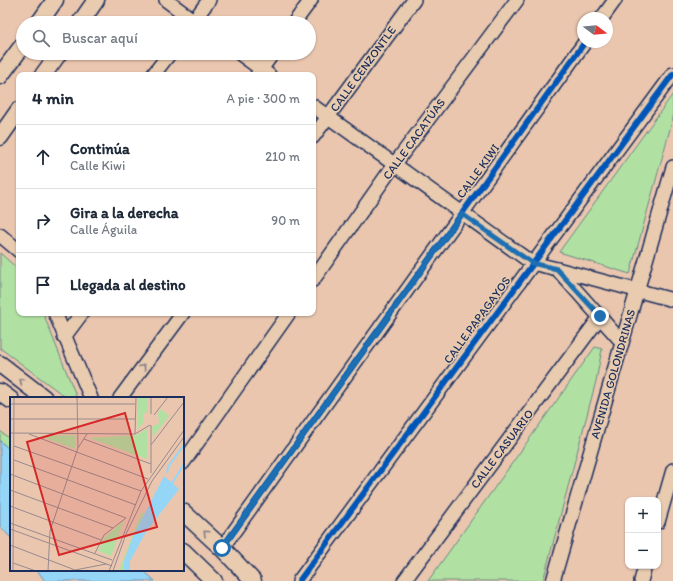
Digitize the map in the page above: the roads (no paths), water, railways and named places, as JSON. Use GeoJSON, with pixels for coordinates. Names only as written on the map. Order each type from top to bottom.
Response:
{"type":"FeatureCollection","features":[{"type":"Feature","properties":{"kind":"street"},"geometry":{"type":"LineString","coordinates":[[44,16],[55,0]]}},
{"type":"Feature","properties":{"kind":"street"},"geometry":{"type":"LineString","coordinates":[[85,16],[96,0]]}},
{"type":"Feature","properties":{"kind":"street"},"geometry":{"type":"LineString","coordinates":[[166,0],[187,16]]}},
{"type":"Feature","properties":{"kind":"street"},"geometry":{"type":"LineString","coordinates":[[199,16],[209,0]]}},
{"type":"Feature","properties":{"kind":"street"},"geometry":{"type":"LineString","coordinates":[[299,16],[311,0]]}},
{"type":"Feature","properties":{"kind":"street","name":"CALLE CENZONTLE"},"geometry":{"type":"LineString","coordinates":[[316,133],[414,0]]}},
{"type":"Feature","properties":{"kind":"street","name":"CALLE CACATÚAS"},"geometry":{"type":"LineString","coordinates":[[316,276],[394,165],[517,0]]}},
{"type":"Feature","properties":{"kind":"street"},"geometry":{"type":"LineString","coordinates":[[606,12],[615,0]]}},
{"type":"Feature","properties":{"kind":"street","name":"CALLE KIWI"},"geometry":{"type":"LineString","coordinates":[[222,548],[581,48]]}},
{"type":"Feature","properties":{"kind":"street"},"geometry":{"type":"LineString","coordinates":[[0,76],[16,54]]}},
{"type":"Feature","properties":{"kind":"street"},"geometry":{"type":"LineString","coordinates":[[45,72],[54,60]]}},
{"type":"Feature","properties":{"kind":"street"},"geometry":{"type":"LineString","coordinates":[[155,72],[165,60]]}},
{"type":"Feature","properties":{"kind":"street"},"geometry":{"type":"LineString","coordinates":[[247,60],[261,72]]}},
{"type":"Feature","properties":{"kind":"street"},"geometry":{"type":"LineString","coordinates":[[263,72],[269,60]]}},
{"type":"Feature","properties":{"kind":"street","name":"CALLE PAPAGAYOS"},"geometry":{"type":"LineString","coordinates":[[299,581],[532,263],[673,74]]}},
{"type":"Feature","properties":{"kind":"street"},"geometry":{"type":"LineString","coordinates":[[316,108],[532,263],[673,300]]}},
{"type":"Feature","properties":{"kind":"street"},"geometry":{"type":"LineString","coordinates":[[0,137],[16,114]]}},
{"type":"Feature","properties":{"kind":"street","name":"AVENIDA GOLONDRINAS"},"geometry":{"type":"LineString","coordinates":[[553,581],[673,167]]}},
{"type":"Feature","properties":{"kind":"street"},"geometry":{"type":"LineString","coordinates":[[0,235],[16,248]]}},
{"type":"Feature","properties":{"kind":"street"},"geometry":{"type":"LineString","coordinates":[[557,269],[622,342]]}},
{"type":"Feature","properties":{"kind":"street"},"geometry":{"type":"LineString","coordinates":[[56,316],[91,397]]}},
{"type":"Feature","properties":{"kind":"street"},"geometry":{"type":"LineString","coordinates":[[64,337],[80,316]]}},
{"type":"Feature","properties":{"kind":"street"},"geometry":{"type":"LineString","coordinates":[[121,397],[181,316]]}},
{"type":"Feature","properties":{"kind":"street"},"geometry":{"type":"LineString","coordinates":[[184,462],[287,316]]}},
{"type":"Feature","properties":{"kind":"street","name":"CALLE CASUARIO"},"geometry":{"type":"LineString","coordinates":[[404,581],[600,316]]}},
{"type":"Feature","properties":{"kind":"street"},"geometry":{"type":"LineString","coordinates":[[0,364],[43,397]]}},
{"type":"Feature","properties":{"kind":"street"},"geometry":{"type":"LineString","coordinates":[[0,392],[10,399]]}},
{"type":"Feature","properties":{"kind":"street"},"geometry":{"type":"LineString","coordinates":[[661,512],[673,470]]}},
{"type":"Feature","properties":{"kind":"street"},"geometry":{"type":"LineString","coordinates":[[184,513],[222,548],[253,581]]}},
{"type":"Feature","properties":{"kind":"street"},"geometry":{"type":"LineString","coordinates":[[184,552],[214,581]]}},
{"type":"Feature","properties":{"kind":"street"},"geometry":{"type":"LineString","coordinates":[[641,581],[645,569]]}},
{"type":"Feature","properties":{"kind":"water"},"geometry":{"type":"Polygon","coordinates":[[[0,441],[10,450],[10,537],[0,526],[0,441]]]}},
{"type":"Feature","properties":{"kind":"water"},"geometry":{"type":"Polygon","coordinates":[[[38,571],[144,571],[155,581],[45,581],[38,571]]]}}]}
